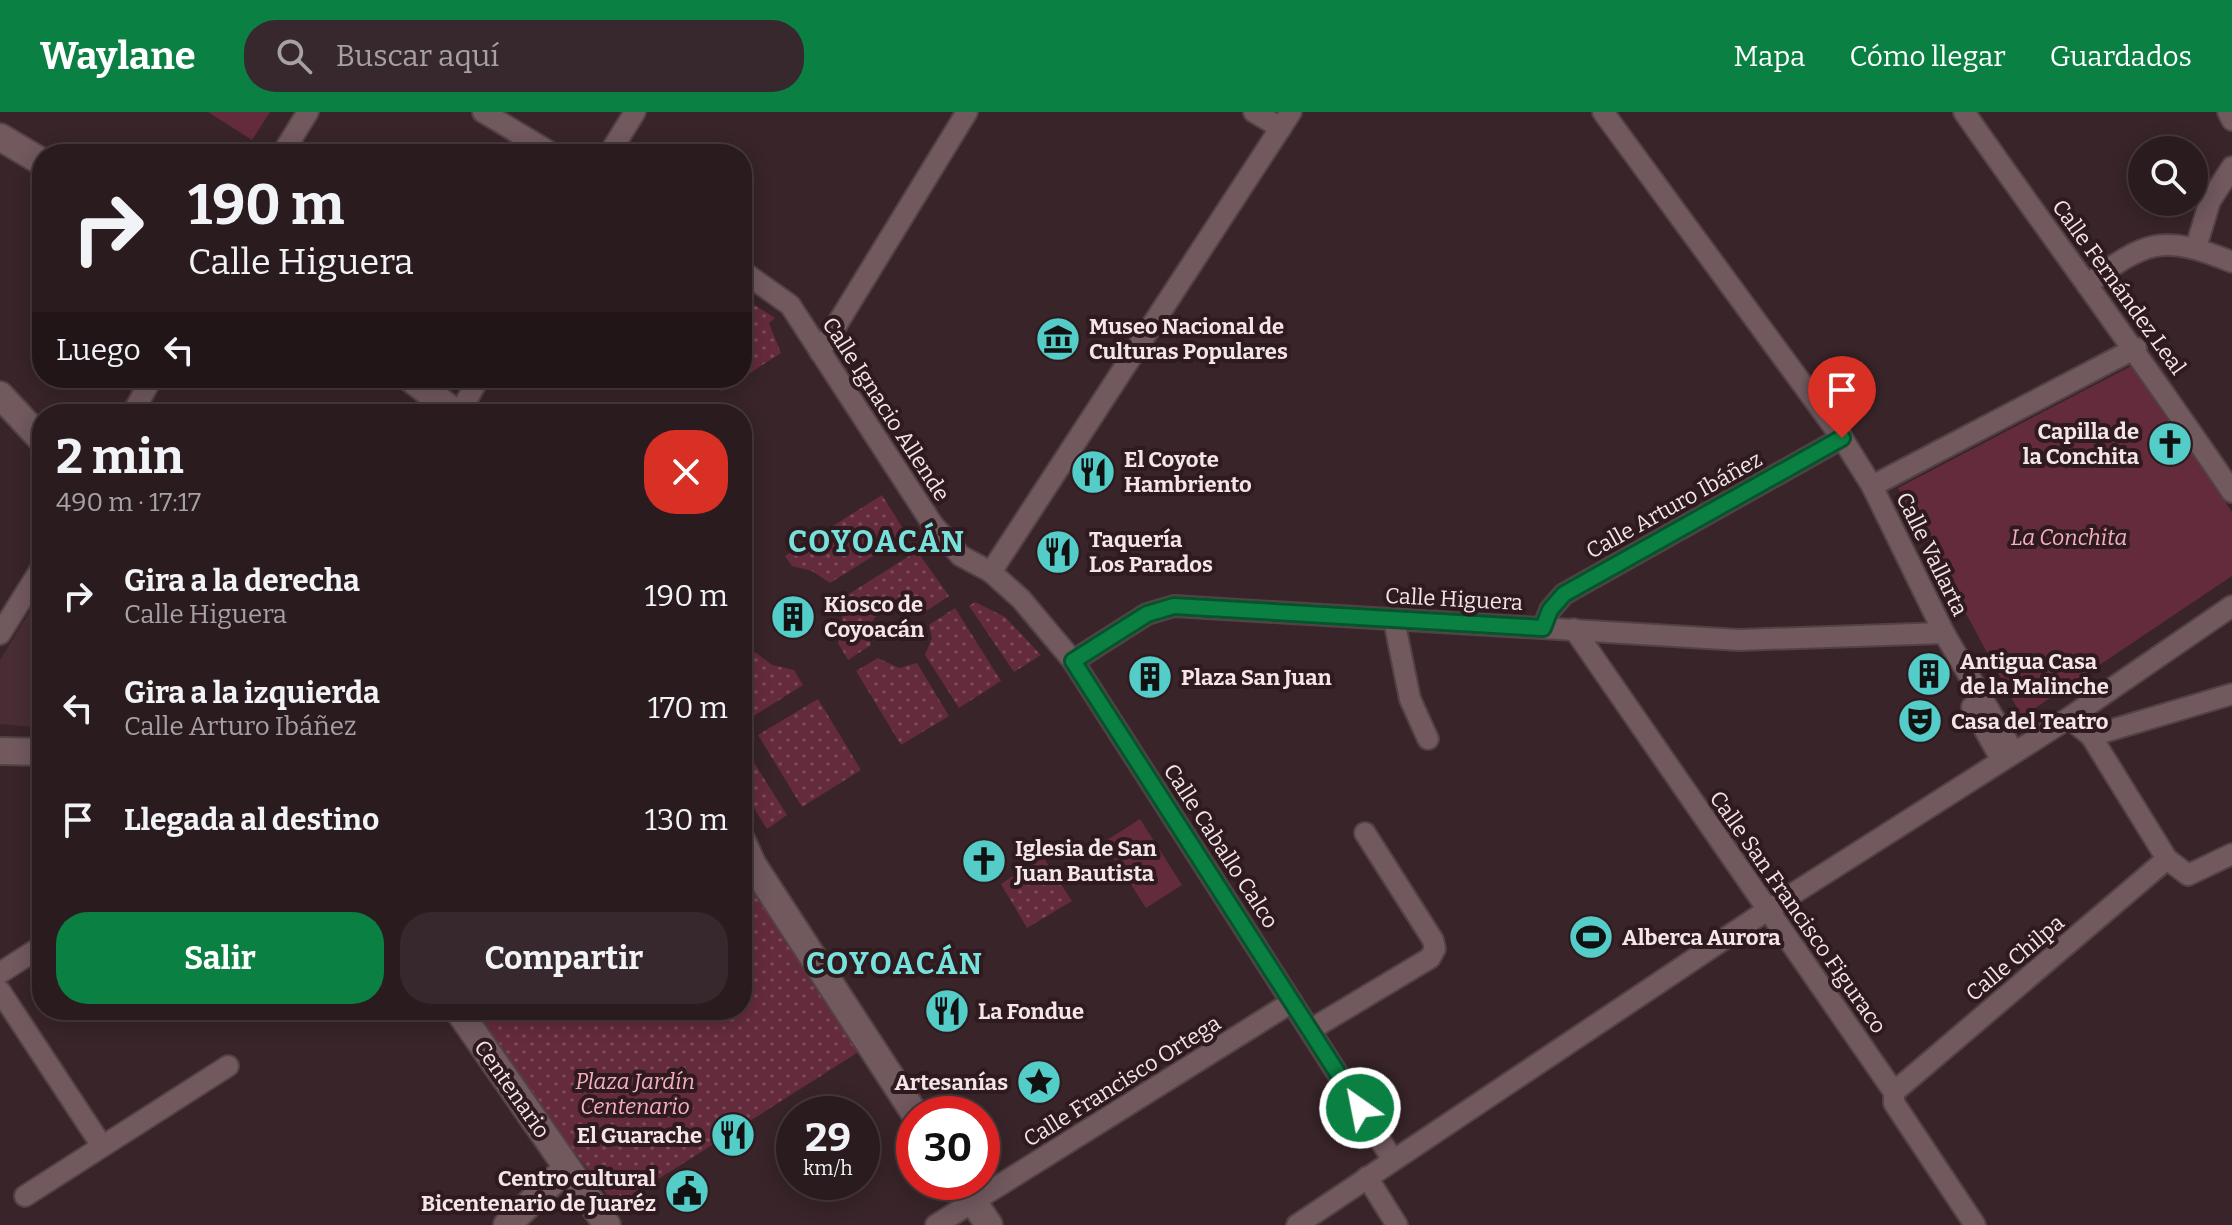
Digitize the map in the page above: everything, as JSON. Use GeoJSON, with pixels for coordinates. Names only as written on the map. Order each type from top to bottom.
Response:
{"type":"FeatureCollection","features":[{"type":"Feature","properties":{"kind":"street"},"geometry":{"type":"LineString","coordinates":[[288,144],[308,112]]}},
{"type":"Feature","properties":{"kind":"street"},"geometry":{"type":"LineString","coordinates":[[483,112],[536,144]]}},
{"type":"Feature","properties":{"kind":"street"},"geometry":{"type":"LineString","coordinates":[[615,144],[635,112]]}},
{"type":"Feature","properties":{"kind":"street"},"geometry":{"type":"LineString","coordinates":[[820,352],[967,112]]}},
{"type":"Feature","properties":{"kind":"street"},"geometry":{"type":"LineString","coordinates":[[991,572],[1286,120],[1254,112]]}},
{"type":"Feature","properties":{"kind":"street","name":"Calle Vallarta"},"geometry":{"type":"LineString","coordinates":[[1603,112],[1842,438],[1872,486],[1935,633],[1935,641],[2007,755]]}},
{"type":"Feature","properties":{"kind":"street","name":"Calle Fernández Leal"},"geometry":{"type":"LineString","coordinates":[[1964,112],[2087,285],[2136,348],[2232,492]]}},
{"type":"Feature","properties":{"kind":"street"},"geometry":{"type":"LineString","coordinates":[[2228,112],[2232,120]]}},
{"type":"Feature","properties":{"kind":"street"},"geometry":{"type":"LineString","coordinates":[[0,137],[32,156]]}},
{"type":"Feature","properties":{"kind":"street"},"geometry":{"type":"LineString","coordinates":[[2196,247],[2210,201],[2232,167]]}},
{"type":"Feature","properties":{"kind":"street"},"geometry":{"type":"LineString","coordinates":[[2087,285],[2144,246],[2196,247],[2232,262]]}},
{"type":"Feature","properties":{"kind":"street","name":"Calle Ignacio Allende"},"geometry":{"type":"LineString","coordinates":[[752,278],[790,305],[933,525],[961,556],[991,572]]}},
{"type":"Feature","properties":{"kind":"street"},"geometry":{"type":"LineString","coordinates":[[1872,486],[2136,348]]}},
{"type":"Feature","properties":{"kind":"street"},"geometry":{"type":"LineString","coordinates":[[423,388],[445,404]]}},
{"type":"Feature","properties":{"kind":"street"},"geometry":{"type":"LineString","coordinates":[[0,395],[32,429]]}},
{"type":"Feature","properties":{"kind":"street","name":"Calle Arturo Ibáñez"},"geometry":{"type":"LineString","coordinates":[[1543,628],[1550,610],[1564,594],[1842,438]]}},
{"type":"Feature","properties":{"kind":"street","name":"Calle Caballo Calco"},"geometry":{"type":"LineString","coordinates":[[991,572],[1021,599],[1073,661],[1393,1160]]}},
{"type":"Feature","properties":{"kind":"street"},"geometry":{"type":"LineString","coordinates":[[0,634],[32,583]]}},
{"type":"Feature","properties":{"kind":"street","name":"Calle Higuera"},"geometry":{"type":"LineString","coordinates":[[1073,661],[1147,614],[1174,606],[1739,640],[1935,633]]}},
{"type":"Feature","properties":{"kind":"street"},"geometry":{"type":"LineString","coordinates":[[1297,1225],[1766,911],[2069,718],[2232,606]]}},
{"type":"Feature","properties":{"kind":"street"},"geometry":{"type":"LineString","coordinates":[[1394,620],[1410,699],[1428,739]]}},
{"type":"Feature","properties":{"kind":"street"},"geometry":{"type":"LineString","coordinates":[[2210,622],[2232,628]]}},
{"type":"Feature","properties":{"kind":"street","name":"Calle San Francisco Figuraco"},"geometry":{"type":"LineString","coordinates":[[1574,629],[1894,1092],[1894,1103],[1975,1225]]}},
{"type":"Feature","properties":{"kind":"street"},"geometry":{"type":"LineString","coordinates":[[2091,736],[2232,694]]}},
{"type":"Feature","properties":{"kind":"street"},"geometry":{"type":"LineString","coordinates":[[2069,718],[2091,736],[2167,859],[2188,875],[2232,854]]}},
{"type":"Feature","properties":{"kind":"street"},"geometry":{"type":"LineString","coordinates":[[0,751],[32,752]]}},
{"type":"Feature","properties":{"kind":"street"},"geometry":{"type":"LineString","coordinates":[[1310,1030],[1430,958],[1435,949],[1433,940],[1365,833]]}},
{"type":"Feature","properties":{"kind":"street","name":"Calle Chilpa"},"geometry":{"type":"LineString","coordinates":[[1894,1092],[2167,859]]}},
{"type":"Feature","properties":{"kind":"street"},"geometry":{"type":"LineString","coordinates":[[752,860],[903,1096]]}},
{"type":"Feature","properties":{"kind":"street"},"geometry":{"type":"LineString","coordinates":[[0,973],[32,952]]}},
{"type":"Feature","properties":{"kind":"street"},"geometry":{"type":"LineString","coordinates":[[0,991],[102,1146]]}},
{"type":"Feature","properties":{"kind":"street","name":"Calle Francisco Ortega"},"geometry":{"type":"LineString","coordinates":[[1000,1173],[1292,1002]]}},
{"type":"Feature","properties":{"kind":"street","name":"Centenario"},"geometry":{"type":"LineString","coordinates":[[465,1020],[607,1225]]}},
{"type":"Feature","properties":{"kind":"street"},"geometry":{"type":"LineString","coordinates":[[25,1196],[228,1066]]}},
{"type":"Feature","properties":{"kind":"street"},"geometry":{"type":"LineString","coordinates":[[507,1225],[567,1168]]}},
{"type":"Feature","properties":{"kind":"street"},"geometry":{"type":"LineString","coordinates":[[1367,1177],[1397,1225]]}},
{"type":"Feature","properties":{"kind":"street","name":"Calle Francisco Ortega"},"geometry":{"type":"LineString","coordinates":[[936,1225],[959,1200]]}},
{"type":"Feature","properties":{"kind":"street"},"geometry":{"type":"LineString","coordinates":[[972,1200],[989,1225]]}},
{"type":"Feature","properties":{"kind":"shaded area"},"geometry":{"type":"Polygon","coordinates":[[[32,607],[32,727],[0,724],[0,660],[32,607]]]}},
{"type":"Feature","properties":{"kind":"green space"},"geometry":{"type":"Polygon","coordinates":[[[208,112],[270,112],[252,140],[208,112]]]}},
{"type":"Feature","properties":{"kind":"green space"},"geometry":{"type":"Polygon","coordinates":[[[752,303],[775,318],[769,323],[781,353],[752,372],[752,303]]]}},
{"type":"Feature","properties":{"kind":"green space","name":"La Conchita"},"geometry":{"type":"Polygon","coordinates":[[[2133,365],[2232,512],[2232,576],[2022,717],[1898,488],[2133,365]]]}},
{"type":"Feature","properties":{"kind":"green space"},"geometry":{"type":"Polygon","coordinates":[[[882,495],[907,535],[830,583],[812,571],[792,566],[785,556],[882,495]]]}},
{"type":"Feature","properties":{"kind":"green space"},"geometry":{"type":"Polygon","coordinates":[[[917,551],[949,596],[923,613],[902,607],[876,616],[869,633],[871,645],[848,660],[838,643],[843,626],[841,599],[917,551]]]}},
{"type":"Feature","properties":{"kind":"green space"},"geometry":{"type":"Polygon","coordinates":[[[975,602],[1005,617],[1041,655],[1014,672],[969,606],[975,602]]]}},
{"type":"Feature","properties":{"kind":"green space"},"geometry":{"type":"Polygon","coordinates":[[[955,608],[1001,681],[959,708],[925,655],[932,638],[929,625],[955,608]]]}},
{"type":"Feature","properties":{"kind":"green space"},"geometry":{"type":"Polygon","coordinates":[[[755,652],[772,665],[794,670],[803,685],[752,717],[752,654],[755,652]]]}},
{"type":"Feature","properties":{"kind":"green space"},"geometry":{"type":"Polygon","coordinates":[[[878,658],[899,668],[917,663],[949,716],[901,745],[856,671],[878,658]]]}},
{"type":"Feature","properties":{"kind":"green space"},"geometry":{"type":"Polygon","coordinates":[[[818,699],[861,770],[802,807],[758,735],[818,699]]]}},
{"type":"Feature","properties":{"kind":"green space"},"geometry":{"type":"Polygon","coordinates":[[[752,759],[787,815],[767,829],[752,805],[752,759]]]}},
{"type":"Feature","properties":{"kind":"green space"},"geometry":{"type":"Polygon","coordinates":[[[1140,819],[1182,885],[1146,908],[1104,842],[1140,819]]]}},
{"type":"Feature","properties":{"kind":"green space"},"geometry":{"type":"Polygon","coordinates":[[[1043,857],[1072,901],[1027,928],[1001,884],[1043,857]]]}},
{"type":"Feature","properties":{"kind":"green space","name":"Plaza Jardín Centenario"},"geometry":{"type":"Polygon","coordinates":[[[752,884],[860,1051],[789,1096],[776,1096],[776,1104],[616,1206],[473,1020],[752,1020],[752,884]]]}},
{"type":"Feature","properties":{"kind":"place","name":"Museo Nacional de Culturas Populares"},"geometry":{"type":"Point","coordinates":[1058,339]}},
{"type":"Feature","properties":{"kind":"place","name":"Capilla de la Conchita"},"geometry":{"type":"Point","coordinates":[2170,444]}},
{"type":"Feature","properties":{"kind":"place","name":"El Coyote Hambriento"},"geometry":{"type":"Point","coordinates":[1093,472]}},
{"type":"Feature","properties":{"kind":"place","name":"Taquería Los Parados"},"geometry":{"type":"Point","coordinates":[1058,552]}},
{"type":"Feature","properties":{"kind":"place","name":"Kiosco de Coyoacán"},"geometry":{"type":"Point","coordinates":[793,617]}},
{"type":"Feature","properties":{"kind":"place","name":"Antigua Casa de la Malinche"},"geometry":{"type":"Point","coordinates":[1929,674]}},
{"type":"Feature","properties":{"kind":"place","name":"Plaza San Juan"},"geometry":{"type":"Point","coordinates":[1150,677]}},
{"type":"Feature","properties":{"kind":"place","name":"Casa del Teatro"},"geometry":{"type":"Point","coordinates":[1920,721]}},
{"type":"Feature","properties":{"kind":"place","name":"Iglesia de San Juan Bautista"},"geometry":{"type":"Point","coordinates":[984,861]}},
{"type":"Feature","properties":{"kind":"place","name":"Alberca Aurora"},"geometry":{"type":"Point","coordinates":[1591,937]}},
{"type":"Feature","properties":{"kind":"place","name":"La Fondue"},"geometry":{"type":"Point","coordinates":[947,1011]}},
{"type":"Feature","properties":{"kind":"place","name":"Artesanías"},"geometry":{"type":"Point","coordinates":[1039,1082]}},
{"type":"Feature","properties":{"kind":"place","name":"El Guarache"},"geometry":{"type":"Point","coordinates":[733,1135]}},
{"type":"Feature","properties":{"kind":"place","name":"Centro cultural Bicentenario de Juaréz"},"geometry":{"type":"Point","coordinates":[687,1191]}},
{"type":"Feature","properties":{"kind":"district","name":"COYOACÁN"},"geometry":{"type":"Point","coordinates":[877,542]}},
{"type":"Feature","properties":{"kind":"district","name":"COYOACÁN"},"geometry":{"type":"Point","coordinates":[895,964]}},
{"type":"Feature","properties":{"kind":"route"},"geometry":{"type":"LineString","coordinates":[[1360,1108],[1073,661],[1147,614],[1174,606],[1543,628],[1550,610],[1564,594],[1842,438]]}}]}
